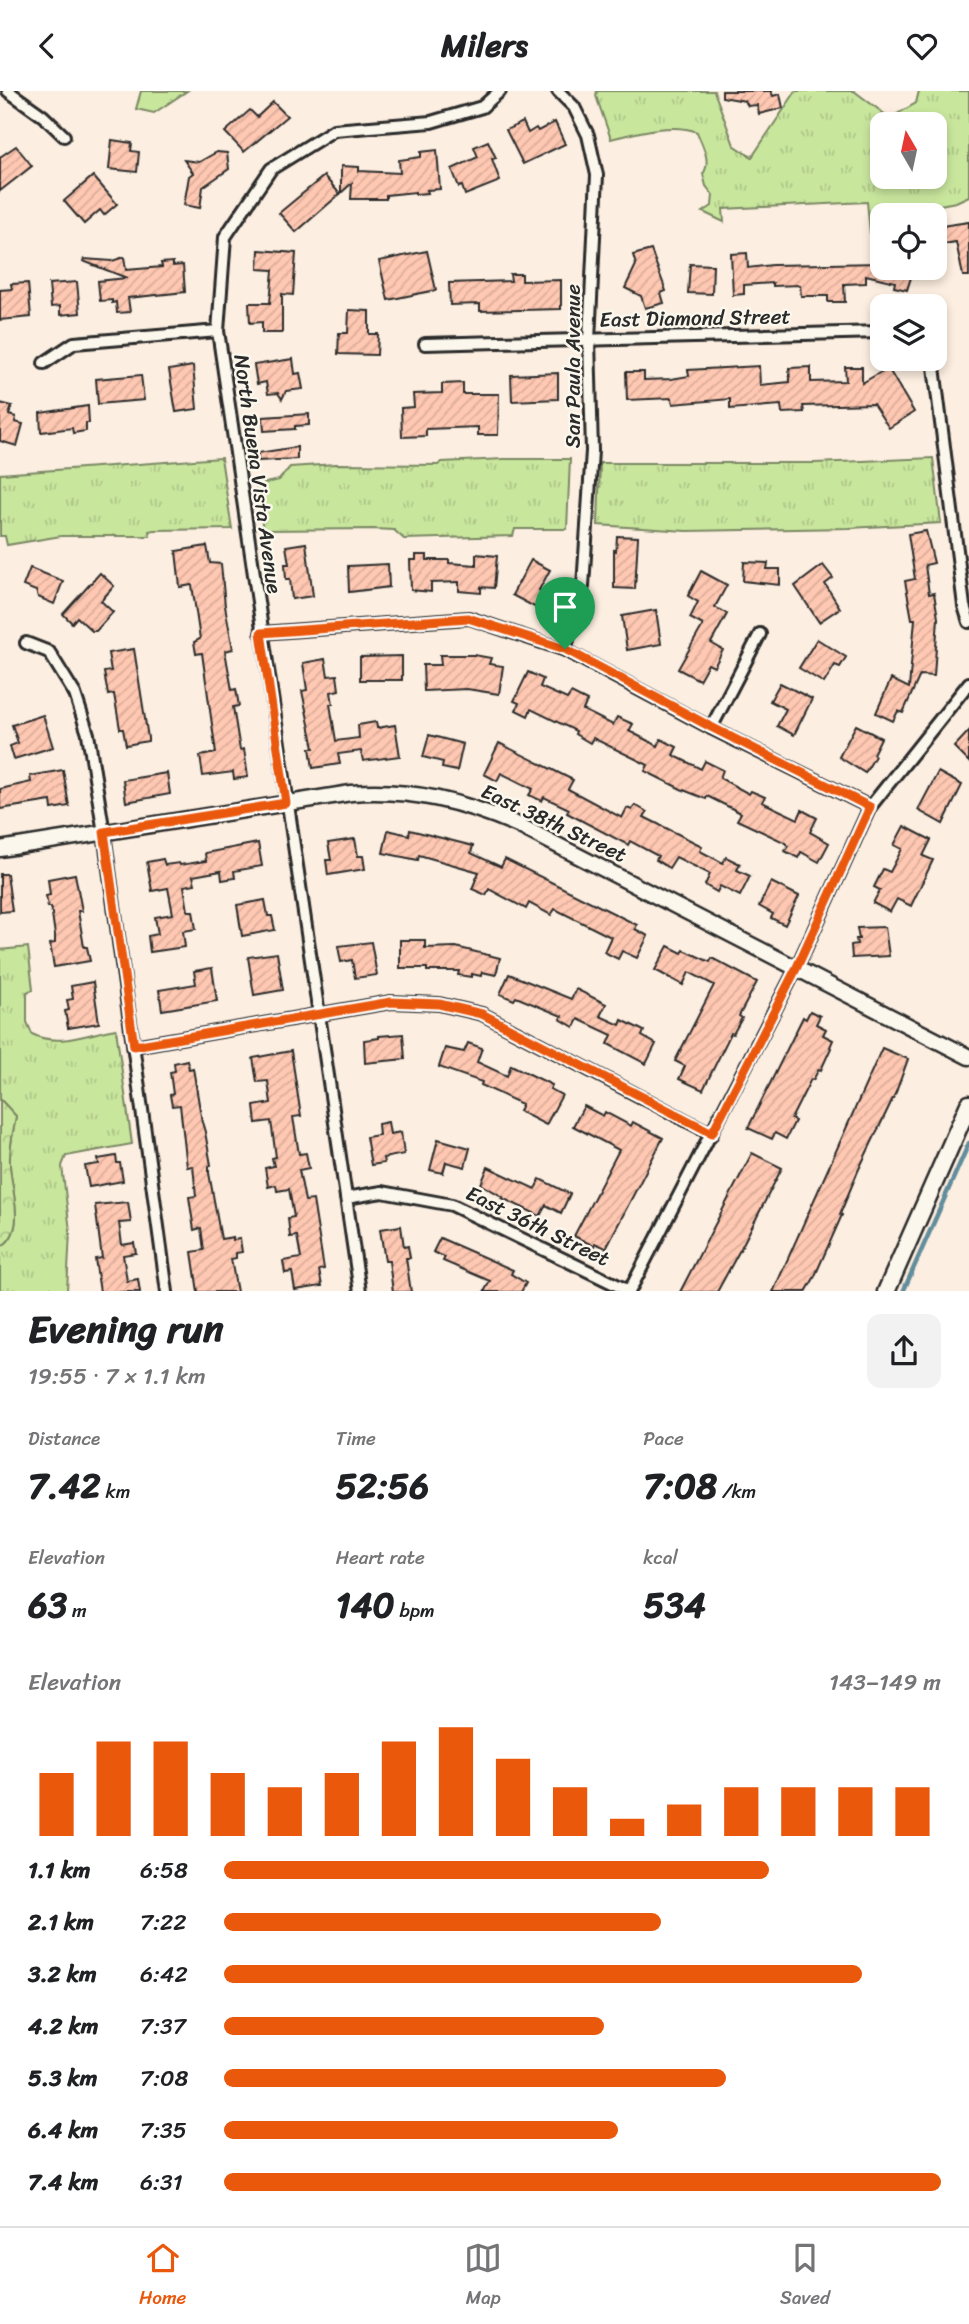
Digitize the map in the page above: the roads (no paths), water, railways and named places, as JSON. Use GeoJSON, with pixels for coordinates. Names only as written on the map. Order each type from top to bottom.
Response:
{"type":"FeatureCollection","features":[{"type":"Feature","properties":{"kind":"main road"},"geometry":{"type":"LineString","coordinates":[[886,1291],[969,1104]]}},
{"type":"Feature","properties":{"kind":"street"},"geometry":{"type":"LineString","coordinates":[[8,91],[43,116],[64,136]]}},
{"type":"Feature","properties":{"kind":"street","name":"North Buena Vista Avenue"},"geometry":{"type":"LineString","coordinates":[[360,1291],[218,331],[225,237],[271,169],[334,130],[431,122],[482,107],[500,91]]}},
{"type":"Feature","properties":{"kind":"street","name":"San Paula Avenue"},"geometry":{"type":"LineString","coordinates":[[558,91],[573,107],[589,135],[597,175],[589,340],[592,451],[584,572],[583,586],[565,649]]}},
{"type":"Feature","properties":{"kind":"street"},"geometry":{"type":"LineString","coordinates":[[44,363],[74,344],[218,331]]}},
{"type":"Feature","properties":{"kind":"street","name":"East Diamond Street"},"geometry":{"type":"LineString","coordinates":[[425,344],[870,332]]}},
{"type":"Feature","properties":{"kind":"street"},"geometry":{"type":"LineString","coordinates":[[935,371],[964,606],[969,622]]}},
{"type":"Feature","properties":{"kind":"street"},"geometry":{"type":"LineString","coordinates":[[261,633],[468,618],[565,649],[711,727],[870,807]]}},
{"type":"Feature","properties":{"kind":"street"},"geometry":{"type":"LineString","coordinates":[[711,727],[760,634]]}},
{"type":"Feature","properties":{"kind":"street"},"geometry":{"type":"LineString","coordinates":[[26,643],[49,652],[75,694],[88,734],[167,1291]]}},
{"type":"Feature","properties":{"kind":"street"},"geometry":{"type":"LineString","coordinates":[[629,1291],[797,967],[870,807],[969,683]]}},
{"type":"Feature","properties":{"kind":"street","name":"East 38th Street"},"geometry":{"type":"LineString","coordinates":[[0,849],[376,791],[422,795],[462,804],[518,825],[969,1057]]}},
{"type":"Feature","properties":{"kind":"street"},"geometry":{"type":"LineString","coordinates":[[134,1046],[391,1002],[439,1004],[482,1014],[712,1133]]}},
{"type":"Feature","properties":{"kind":"street","name":"East 36th Street"},"geometry":{"type":"LineString","coordinates":[[346,1198],[382,1192],[452,1205],[629,1291]]}},
{"type":"Feature","properties":{"kind":"waterway"},"geometry":{"type":"LineString","coordinates":[[903,1291],[969,1143]]}}]}
